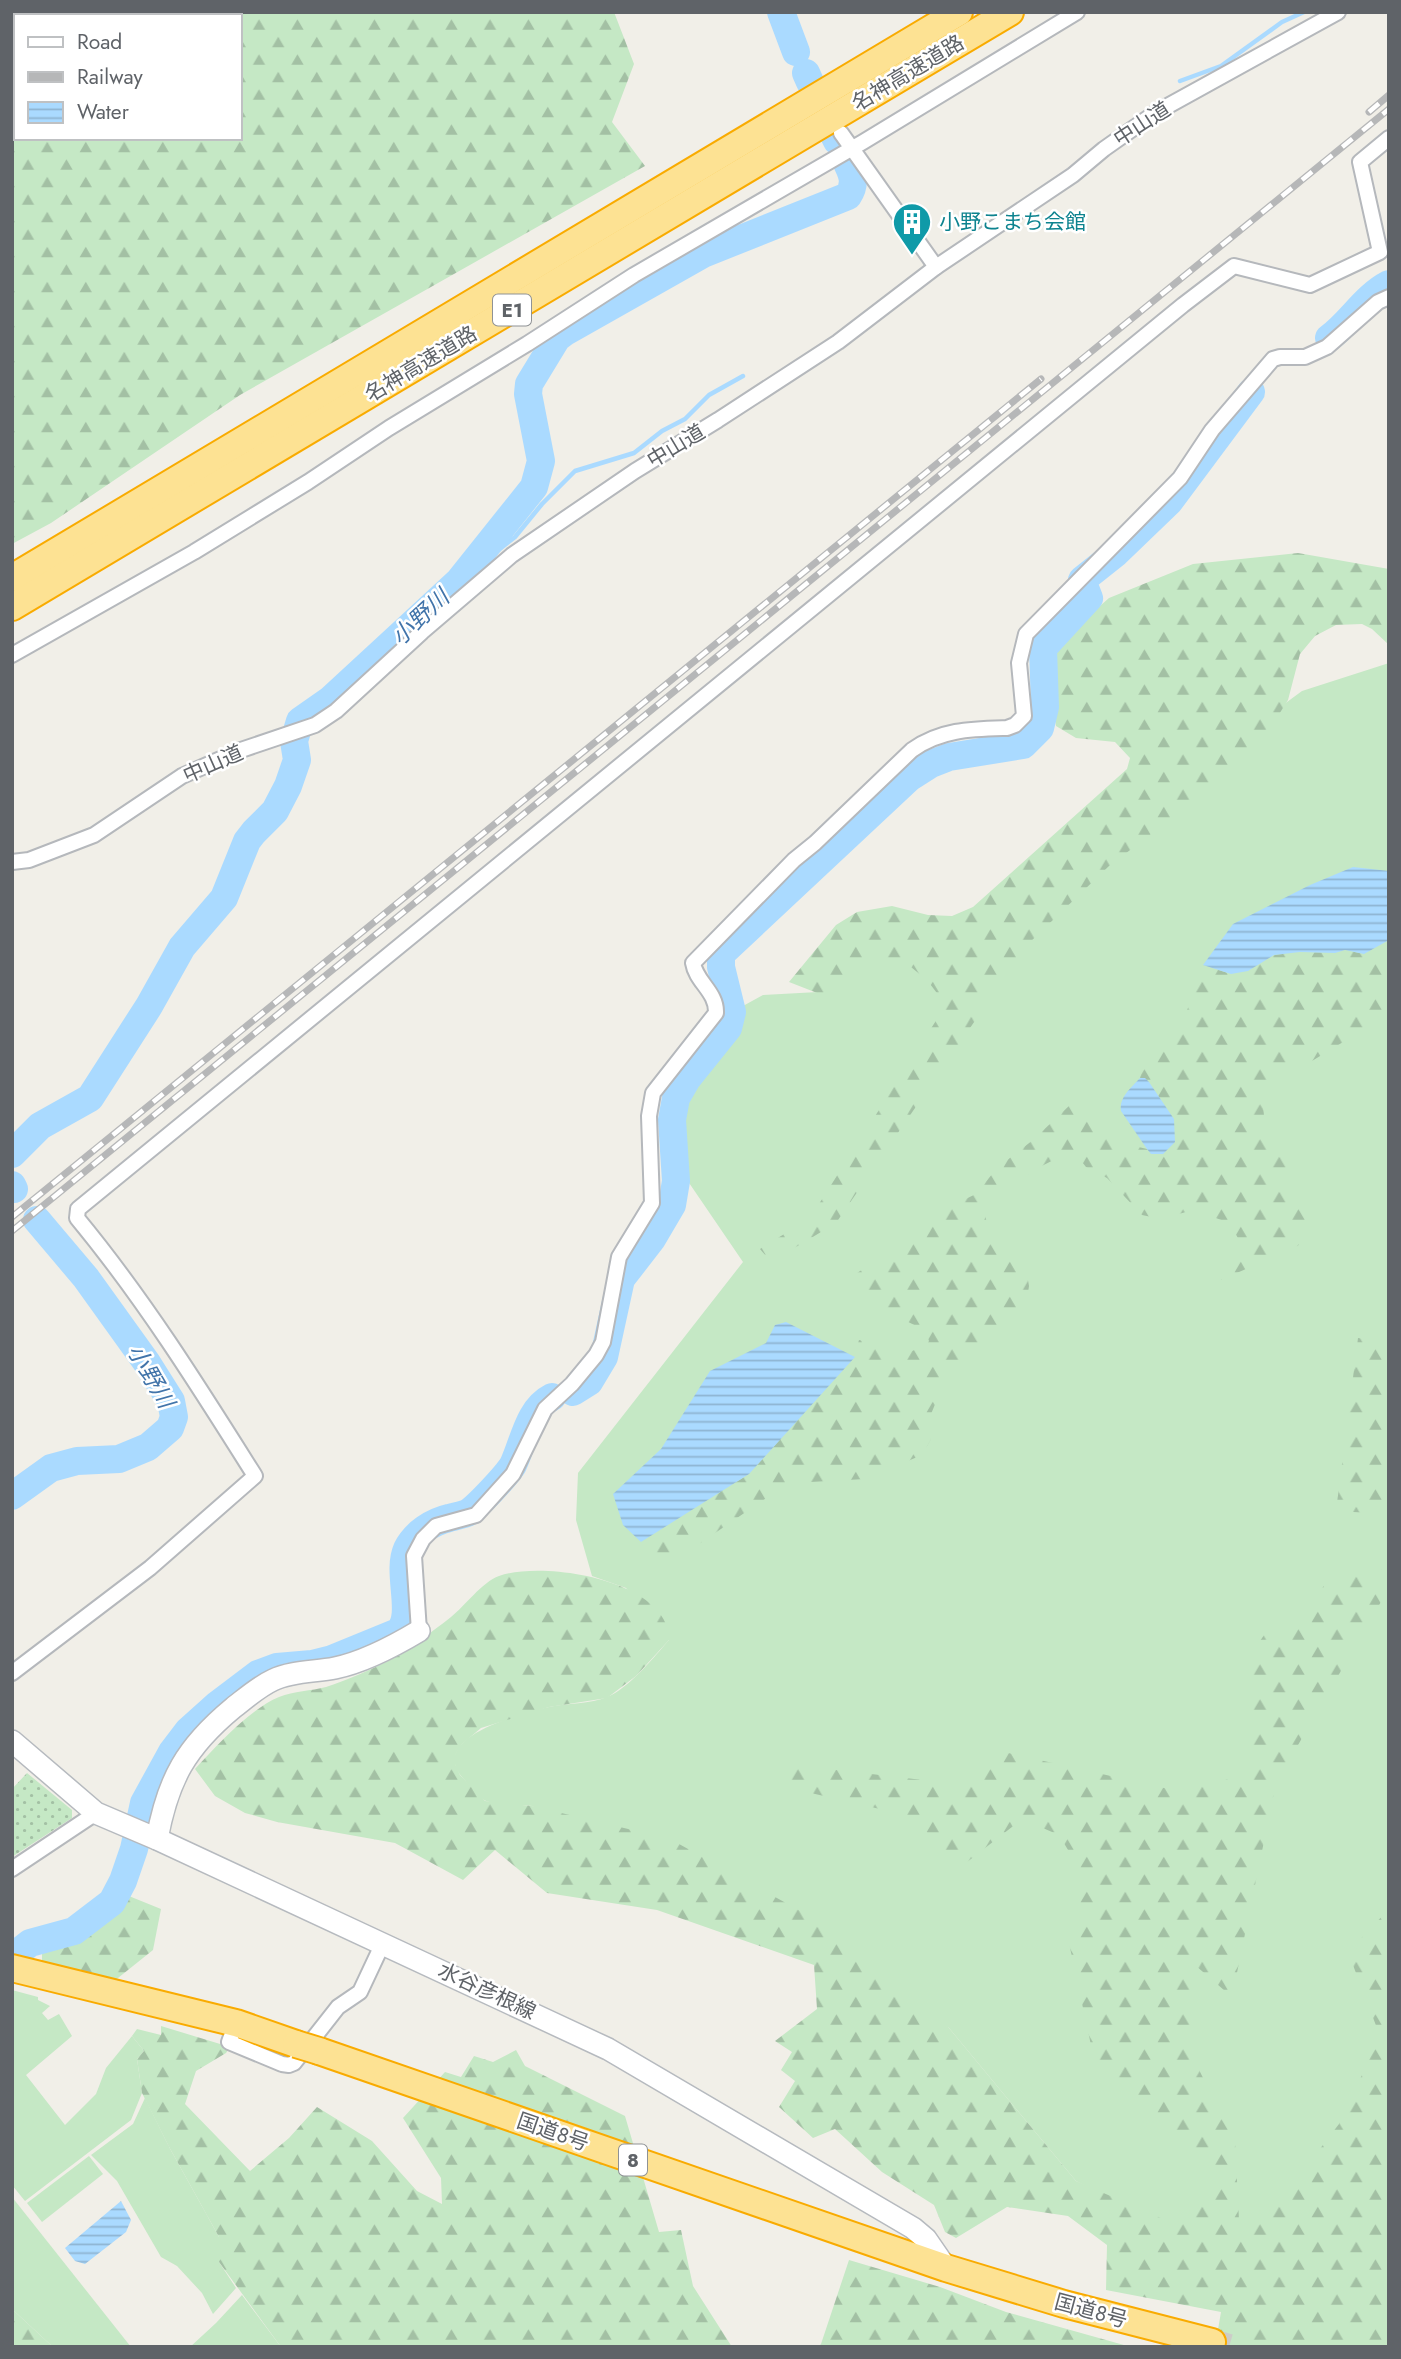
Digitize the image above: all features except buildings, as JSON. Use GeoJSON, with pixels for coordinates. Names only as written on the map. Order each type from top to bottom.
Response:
{"type":"FeatureCollection","features":[{"type":"Feature","properties":{"kind":"highway","name":"名神高速道路"},"geometry":{"type":"LineString","coordinates":[[12,578],[959,12]]}},
{"type":"Feature","properties":{"kind":"highway","name":"名神高速道路"},"geometry":{"type":"LineString","coordinates":[[12,607],[1010,12]]}},
{"type":"Feature","properties":{"kind":"highway","name":"国道8号"},"geometry":{"type":"LineString","coordinates":[[12,1968],[236,2023],[946,2268],[1064,2304],[1212,2343]]}},
{"type":"Feature","properties":{"kind":"main road"},"geometry":{"type":"LineString","coordinates":[[144,1833],[184,1761],[212,1726],[239,1703],[273,1680],[338,1668],[400,1642],[419,1631]]}},
{"type":"Feature","properties":{"kind":"main road","name":"水谷彦根線"},"geometry":{"type":"LineString","coordinates":[[12,1741],[96,1813],[608,2049],[913,2228],[926,2239],[946,2268]]}},
{"type":"Feature","properties":{"kind":"street"},"geometry":{"type":"LineString","coordinates":[[12,655],[194,552],[634,275],[852,149],[1077,12]]}},
{"type":"Feature","properties":{"kind":"street","name":"中山道"},"geometry":{"type":"LineString","coordinates":[[12,862],[29,860],[94,835],[182,776],[233,753],[296,733],[337,711],[422,632],[512,555],[635,471],[838,342],[936,267],[1073,175],[1155,113],[1338,12]]}},
{"type":"Feature","properties":{"kind":"street"},"geometry":{"type":"LineString","coordinates":[[841,133],[936,267]]}},
{"type":"Feature","properties":{"kind":"street"},"geometry":{"type":"LineString","coordinates":[[12,1673],[150,1568],[255,1476],[171,1343],[107,1255],[76,1218],[78,1209],[1234,266],[1310,285],[1380,252],[1360,162],[1389,138]]}},
{"type":"Feature","properties":{"kind":"street"},"geometry":{"type":"LineString","coordinates":[[419,1631],[414,1556],[423,1539],[436,1526],[475,1515],[513,1474],[545,1409],[572,1384],[603,1342],[619,1257],[652,1203],[649,1116],[653,1094],[716,1013],[713,997],[694,970],[693,963],[794,860],[926,739],[958,730],[1007,728],[1015,725],[1024,716],[1019,663],[1026,634],[1180,478],[1212,430],[1273,359],[1305,357],[1327,347],[1378,302],[1389,297]]}},
{"type":"Feature","properties":{"kind":"street"},"geometry":{"type":"LineString","coordinates":[[12,1869],[96,1813]]}},
{"type":"Feature","properties":{"kind":"street"},"geometry":{"type":"LineString","coordinates":[[236,2023],[229,2042],[282,2064],[294,2063],[338,2007],[360,1992],[383,1943]]}},
{"type":"Feature","properties":{"kind":"green space"},"geometry":{"type":"Polygon","coordinates":[[[12,12],[614,12],[634,64],[612,122],[645,166],[240,395],[51,523],[12,544],[12,12]]]}},
{"type":"Feature","properties":{"kind":"green space"},"geometry":{"type":"Polygon","coordinates":[[[1298,553],[1389,569],[1389,645],[1372,629],[1362,624],[1336,625],[1315,636],[1300,654],[1288,700],[1276,719],[1216,785],[1109,866],[1027,945],[836,1223],[771,1262],[760,1249],[810,1218],[946,1005],[927,980],[901,959],[864,964],[830,998],[789,982],[836,925],[857,912],[892,906],[928,915],[952,916],[973,907],[1127,769],[1130,758],[1115,742],[1076,738],[1056,726],[1052,699],[1058,643],[1109,598],[1193,564],[1298,553]]]}},
{"type":"Feature","properties":{"kind":"green space"},"geometry":{"type":"Polygon","coordinates":[[[1389,663],[1389,2303],[1186,2240],[1076,2181],[949,2028],[532,1806],[484,1800],[462,1777],[455,1763],[457,1750],[468,1739],[501,1721],[549,1707],[601,1699],[615,1693],[640,1672],[669,1640],[626,1588],[592,1576],[576,1520],[578,1473],[743,1262],[683,1174],[671,1097],[732,1012],[763,995],[818,992],[878,949],[906,950],[1161,794],[1302,691],[1389,663]]]}},
{"type":"Feature","properties":{"kind":"green space"},"geometry":{"type":"Polygon","coordinates":[[[1389,940],[1389,1014],[1307,1064],[1280,1072],[1270,1086],[1263,1106],[1265,1125],[1295,1164],[1286,1184],[1287,1190],[1313,1226],[1313,1233],[1295,1248],[1218,1281],[1221,1264],[1241,1244],[1230,1223],[1193,1210],[1161,1219],[1142,1215],[1107,1178],[1086,1167],[1075,1153],[1050,1162],[1015,1184],[984,1211],[987,1223],[1024,1257],[1029,1286],[1027,1299],[1002,1338],[946,1378],[931,1414],[931,1439],[922,1455],[865,1479],[810,1482],[775,1492],[680,1557],[668,1559],[649,1552],[641,1542],[749,1474],[854,1357],[859,1340],[882,1344],[903,1354],[926,1346],[929,1341],[925,1330],[887,1312],[848,1279],[901,1244],[936,1213],[976,1194],[997,1168],[1033,1140],[1070,1105],[1081,1104],[1126,1144],[1147,1149],[1151,1154],[1145,1078],[1140,1078],[1144,1061],[1169,1047],[1177,1039],[1196,985],[1202,976],[1203,965],[1231,974],[1248,971],[1274,955],[1300,952],[1335,953],[1345,950],[1364,954],[1389,940]]]}},
{"type":"Feature","properties":{"kind":"green space"},"geometry":{"type":"Polygon","coordinates":[[[1358,1338],[1389,1342],[1389,1514],[1336,1511],[1358,1338]]]}},
{"type":"Feature","properties":{"kind":"green space"},"geometry":{"type":"Polygon","coordinates":[[[1389,1568],[1389,1588],[1276,1783],[1232,1997],[1188,1959],[1195,2062],[1235,2141],[1240,2240],[1283,2197],[1339,2124],[1380,2036],[1348,1952],[1389,1909],[1389,2347],[1215,2347],[1221,2312],[1106,2290],[1107,2245],[1068,2216],[1007,2207],[956,2238],[945,2232],[934,2205],[882,2172],[835,2129],[813,2138],[779,2107],[795,2081],[781,2070],[792,2052],[775,2041],[817,2009],[814,1965],[657,1910],[547,1893],[495,1850],[463,1880],[395,1843],[277,1822],[245,1813],[215,1796],[195,1769],[234,1728],[268,1703],[285,1695],[333,1684],[390,1660],[444,1623],[486,1583],[499,1576],[519,1572],[572,1573],[601,1579],[627,1589],[649,1602],[664,1619],[669,1640],[636,1676],[607,1698],[549,1707],[481,1728],[462,1744],[456,1753],[455,1764],[460,1775],[485,1801],[532,1806],[670,1839],[822,1923],[949,2028],[1076,2181],[1170,2222],[1218,2183],[1094,2059],[1069,1943],[1085,1878],[1059,1835],[1022,1819],[962,1866],[910,1816],[798,1790],[777,1763],[974,1786],[1004,1752],[1173,1790],[1246,1776],[1251,1654],[1271,1625],[1292,1630],[1325,1584],[1389,1568]]]}},
{"type":"Feature","properties":{"kind":"green space"},"geometry":{"type":"Polygon","coordinates":[[[27,1773],[72,1810],[72,1818],[12,1857],[12,1789],[27,1773]]]}},
{"type":"Feature","properties":{"kind":"green space"},"geometry":{"type":"Polygon","coordinates":[[[119,1892],[161,1909],[153,1950],[113,1982],[42,1965],[42,1949],[119,1892]]]}},
{"type":"Feature","properties":{"kind":"green space"},"geometry":{"type":"Polygon","coordinates":[[[12,1990],[38,1997],[38,2000],[50,2006],[42,2013],[48,2020],[59,2014],[72,2036],[26,2075],[65,2125],[96,2094],[106,2068],[132,2036],[144,2051],[137,2059],[142,2093],[131,2120],[25,2201],[12,2185],[12,1990]]]}},
{"type":"Feature","properties":{"kind":"green space"},"geometry":{"type":"Polygon","coordinates":[[[161,2026],[230,2047],[226,2053],[196,2071],[185,2104],[250,2171],[289,2138],[317,2107],[372,2141],[417,2191],[442,2204],[441,2178],[403,2118],[445,2072],[461,2077],[474,2056],[493,2062],[516,2050],[525,2066],[625,2116],[659,2232],[681,2230],[693,2286],[732,2347],[281,2347],[219,2262],[219,2237],[142,2093],[137,2059],[144,2051],[132,2036],[137,2029],[161,2035],[161,2026]]]}},
{"type":"Feature","properties":{"kind":"green space"},"geometry":{"type":"Polygon","coordinates":[[[145,2098],[219,2237],[219,2262],[236,2288],[213,2314],[202,2293],[177,2266],[161,2257],[117,2181],[91,2155],[133,2124],[145,2098]]]}},
{"type":"Feature","properties":{"kind":"green space"},"geometry":{"type":"Polygon","coordinates":[[[89,2156],[103,2174],[42,2222],[27,2203],[89,2156]]]}},
{"type":"Feature","properties":{"kind":"green space"},"geometry":{"type":"Polygon","coordinates":[[[12,2197],[131,2347],[53,2347],[12,2309],[12,2197]]]}},
{"type":"Feature","properties":{"kind":"green space"},"geometry":{"type":"Polygon","coordinates":[[[849,2260],[940,2287],[1006,2312],[1131,2347],[818,2347],[849,2260]]]}},
{"type":"Feature","properties":{"kind":"green space"},"geometry":{"type":"Polygon","coordinates":[[[242,2295],[281,2347],[190,2347],[216,2323],[242,2295]]]}},
{"type":"Feature","properties":{"kind":"green space"},"geometry":{"type":"Polygon","coordinates":[[[12,2309],[53,2347],[12,2347],[12,2309]]]}},
{"type":"Feature","properties":{"kind":"water"},"geometry":{"type":"Polygon","coordinates":[[[1353,867],[1389,871],[1389,940],[1364,954],[1345,950],[1335,953],[1300,952],[1274,955],[1248,971],[1231,974],[1203,965],[1233,924],[1310,885],[1353,867]]]}},
{"type":"Feature","properties":{"kind":"water"},"geometry":{"type":"Polygon","coordinates":[[[1140,1078],[1149,1082],[1174,1119],[1175,1142],[1163,1154],[1151,1154],[1121,1111],[1124,1097],[1140,1078]]]}},
{"type":"Feature","properties":{"kind":"water"},"geometry":{"type":"Polygon","coordinates":[[[786,1322],[855,1357],[749,1474],[641,1542],[623,1525],[613,1494],[661,1449],[710,1371],[766,1343],[775,1325],[786,1322]]]}},
{"type":"Feature","properties":{"kind":"water"},"geometry":{"type":"Polygon","coordinates":[[[121,2201],[131,2220],[126,2232],[85,2264],[75,2261],[65,2248],[121,2201]]]}},
{"type":"Feature","properties":{"kind":"waterway","name":"小野川"},"geometry":{"type":"LineString","coordinates":[[781,12],[796,52]]}},
{"type":"Feature","properties":{"kind":"waterway"},"geometry":{"type":"LineString","coordinates":[[1180,81],[1221,66],[1282,22],[1304,12]]}},
{"type":"Feature","properties":{"kind":"waterway","name":"小野川"},"geometry":{"type":"LineString","coordinates":[[806,73],[810,82]]}},
{"type":"Feature","properties":{"kind":"waterway","name":"小野川"},"geometry":{"type":"LineString","coordinates":[[834,135],[837,141]]}},
{"type":"Feature","properties":{"kind":"waterway","name":"小野川"},"geometry":{"type":"LineString","coordinates":[[12,1154],[40,1126],[90,1098],[149,1006],[182,947],[224,898],[247,841],[275,811],[288,786],[297,760],[294,741],[300,721],[330,700],[459,581],[534,487],[541,461],[528,394],[529,384],[557,338],[703,254],[848,196],[852,178],[845,159]]}},
{"type":"Feature","properties":{"kind":"waterway"},"geometry":{"type":"LineString","coordinates":[[1329,338],[1372,296],[1389,284]]}},
{"type":"Feature","properties":{"kind":"waterway"},"geometry":{"type":"LineString","coordinates":[[459,581],[515,537],[542,504],[575,471],[634,453],[662,431],[685,419],[709,395],[743,376]]}},
{"type":"Feature","properties":{"kind":"waterway"},"geometry":{"type":"LineString","coordinates":[[573,1392],[589,1382],[604,1357],[621,1279],[652,1239],[672,1205],[676,1181],[672,1120],[676,1098],[687,1079],[728,1028],[732,1012],[721,967],[721,954],[909,778],[931,764],[949,757],[1023,745],[1040,728],[1045,707],[1043,648],[1089,598],[1082,580],[1116,553],[1169,502],[1251,392]]}},
{"type":"Feature","properties":{"kind":"waterway","name":"小野川"},"geometry":{"type":"LineString","coordinates":[[12,1185],[14,1189]]}},
{"type":"Feature","properties":{"kind":"waterway","name":"小野川"},"geometry":{"type":"LineString","coordinates":[[12,1496],[51,1468],[77,1461],[119,1459],[148,1447],[170,1428],[174,1417],[171,1401],[147,1363],[86,1278],[37,1220]]}},
{"type":"Feature","properties":{"kind":"waterway"},"geometry":{"type":"LineString","coordinates":[[16,1954],[30,1943],[74,1931],[112,1902],[123,1881],[134,1849],[144,1803],[172,1752],[188,1731],[217,1705],[258,1674],[277,1667],[332,1659],[398,1632],[405,1616],[403,1570],[410,1543],[430,1525],[469,1512],[486,1497],[513,1465],[537,1409],[552,1397]]}},
{"type":"Feature","properties":{"kind":"tunnel"},"geometry":{"type":"LineString","coordinates":[[1212,2342],[1229,2347]]}},
{"type":"Feature","properties":{"kind":"railway"},"geometry":{"type":"LineString","coordinates":[[1369,112],[1389,95]]}},
{"type":"Feature","properties":{"kind":"railway"},"geometry":{"type":"LineString","coordinates":[[12,1231],[1389,109]]}},
{"type":"Feature","properties":{"kind":"railway"},"geometry":{"type":"LineString","coordinates":[[12,1217],[1041,379]]}},
{"type":"Feature","properties":{"kind":"place","name":"小野こまち会館"},"geometry":{"type":"Point","coordinates":[912,256]}}]}
